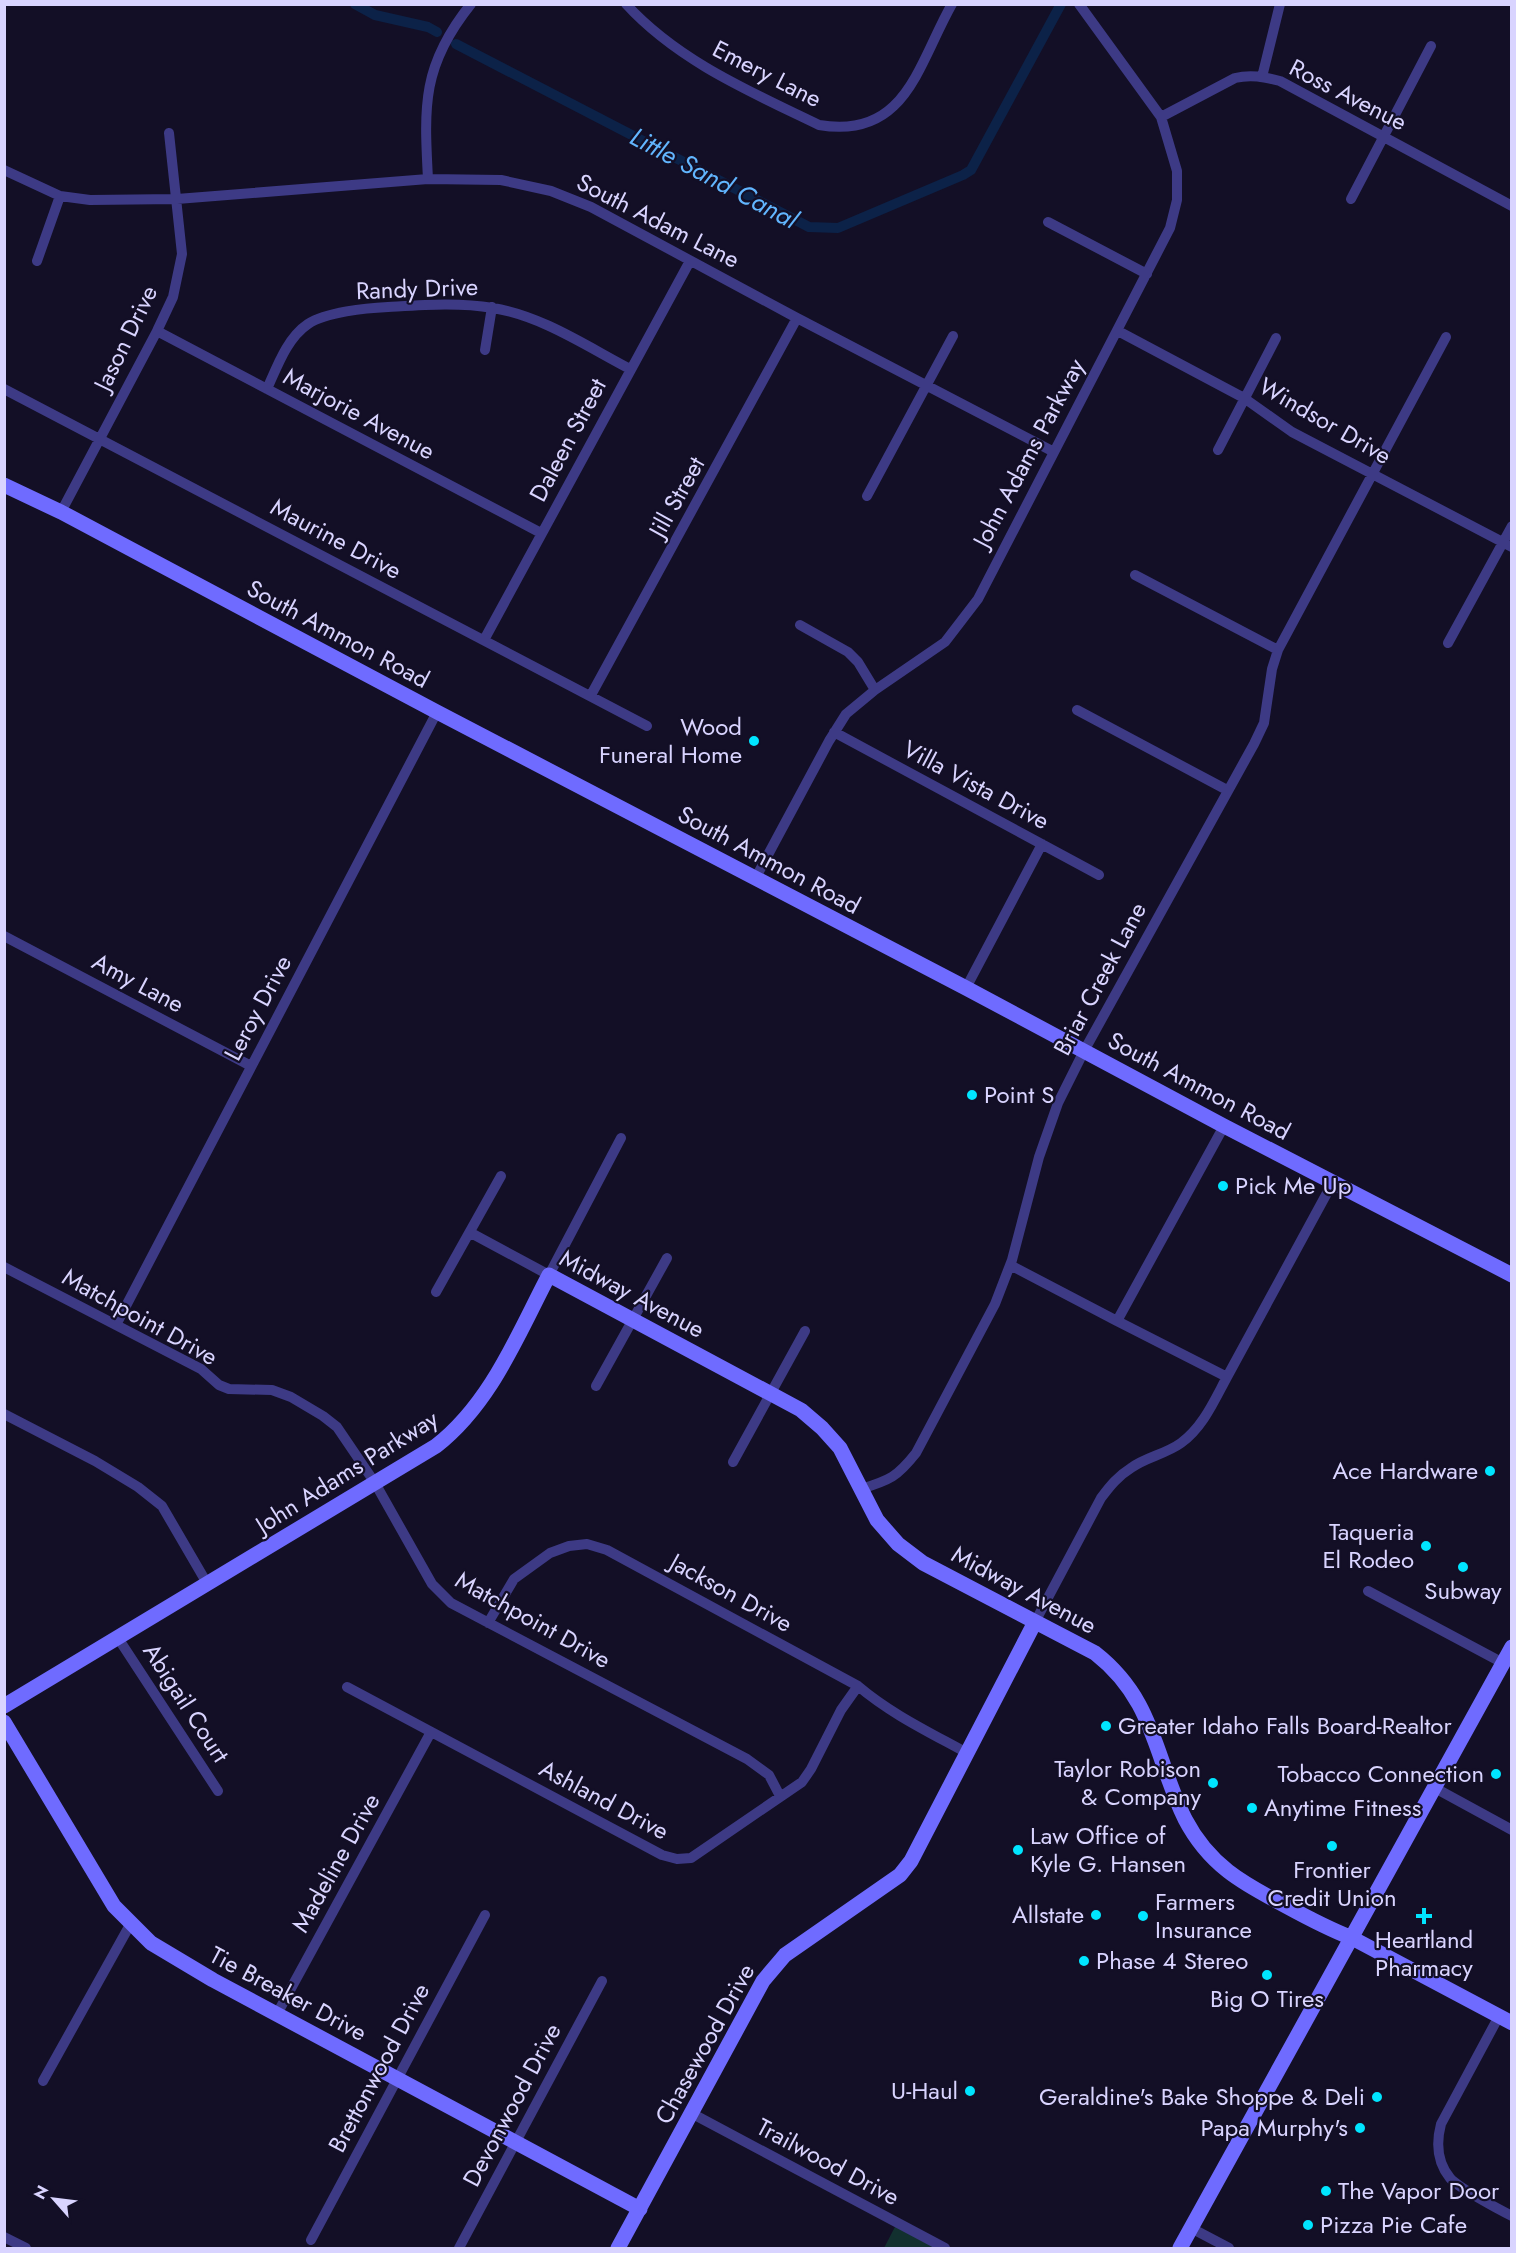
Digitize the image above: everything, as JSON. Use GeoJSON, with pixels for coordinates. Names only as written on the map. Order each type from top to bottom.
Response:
{"type":"FeatureCollection","features":[{"type":"Feature","properties":{"kind":"street"},"geometry":{"type":"LineString","coordinates":[[428,179],[425,120],[429,84],[442,46],[471,4]]}},
{"type":"Feature","properties":{"kind":"street","name":"Emery Lane"},"geometry":{"type":"LineString","coordinates":[[626,4],[661,39],[693,61],[819,125],[837,128],[873,122],[891,110],[905,94],[951,4]]}},
{"type":"Feature","properties":{"kind":"street","name":"John Adams Parkway"},"geometry":{"type":"LineString","coordinates":[[755,879],[834,732],[846,714],[874,690],[945,642],[958,628],[978,598],[1170,228],[1177,200],[1177,171],[1161,117],[1079,4]]}},
{"type":"Feature","properties":{"kind":"street"},"geometry":{"type":"LineString","coordinates":[[1263,76],[1280,4]]}},
{"type":"Feature","properties":{"kind":"street"},"geometry":{"type":"LineString","coordinates":[[1351,199],[1431,46]]}},
{"type":"Feature","properties":{"kind":"street","name":"Ross Avenue"},"geometry":{"type":"LineString","coordinates":[[1161,117],[1235,78],[1247,75],[1263,76],[1280,81],[1512,206]]}},
{"type":"Feature","properties":{"kind":"street","name":"Jason Drive"},"geometry":{"type":"LineString","coordinates":[[61,512],[173,297],[182,254],[169,134]]}},
{"type":"Feature","properties":{"kind":"street","name":"South Adam Lane"},"geometry":{"type":"LineString","coordinates":[[4,170],[60,196],[90,200],[177,199],[428,179],[501,180],[552,191],[591,207],[1054,452]]}},
{"type":"Feature","properties":{"kind":"street"},"geometry":{"type":"LineString","coordinates":[[37,261],[60,196]]}},
{"type":"Feature","properties":{"kind":"street"},"geometry":{"type":"LineString","coordinates":[[1048,222],[1148,274]]}},
{"type":"Feature","properties":{"kind":"street","name":"Daleen Street"},"geometry":{"type":"LineString","coordinates":[[484,640],[690,261]]}},
{"type":"Feature","properties":{"kind":"street","name":"Randy Drive"},"geometry":{"type":"LineString","coordinates":[[267,389],[296,334],[309,323],[323,317],[373,308],[449,304],[492,307],[519,314],[554,329],[630,369]]}},
{"type":"Feature","properties":{"kind":"street"},"geometry":{"type":"LineString","coordinates":[[485,350],[492,307]]}},
{"type":"Feature","properties":{"kind":"street","name":"Jill Street"},"geometry":{"type":"LineString","coordinates":[[591,696],[797,318]]}},
{"type":"Feature","properties":{"kind":"street","name":"Marjorie Avenue"},"geometry":{"type":"LineString","coordinates":[[157,331],[541,533]]}},
{"type":"Feature","properties":{"kind":"street","name":"Windsor Drive"},"geometry":{"type":"LineString","coordinates":[[1118,331],[1244,398],[1292,432],[1507,545]]}},
{"type":"Feature","properties":{"kind":"street"},"geometry":{"type":"LineString","coordinates":[[867,496],[953,336]]}},
{"type":"Feature","properties":{"kind":"street","name":"Briar Creek Lane"},"geometry":{"type":"LineString","coordinates":[[861,1489],[895,1476],[916,1453],[995,1304],[1011,1265],[1039,1157],[1058,1103],[1084,1051],[1254,744],[1264,723],[1272,669],[1278,650],[1446,337]]}},
{"type":"Feature","properties":{"kind":"street"},"geometry":{"type":"LineString","coordinates":[[1218,450],[1276,338]]}},
{"type":"Feature","properties":{"kind":"street","name":"Maurine Drive"},"geometry":{"type":"LineString","coordinates":[[4,389],[647,726]]}},
{"type":"Feature","properties":{"kind":"street","name":"South Ammon Road"},"geometry":{"type":"LineString","coordinates":[[4,485],[61,512],[1224,1126],[1512,1275]]}},
{"type":"Feature","properties":{"kind":"street"},"geometry":{"type":"LineString","coordinates":[[1448,643],[1507,545],[1512,526]]}},
{"type":"Feature","properties":{"kind":"street"},"geometry":{"type":"LineString","coordinates":[[1136,575],[1278,650]]}},
{"type":"Feature","properties":{"kind":"street"},"geometry":{"type":"LineString","coordinates":[[800,625],[848,651],[858,662],[874,690]]}},
{"type":"Feature","properties":{"kind":"street"},"geometry":{"type":"LineString","coordinates":[[1077,710],[1227,790]]}},
{"type":"Feature","properties":{"kind":"street","name":"Leroy Drive"},"geometry":{"type":"LineString","coordinates":[[116,1325],[437,712]]}},
{"type":"Feature","properties":{"kind":"street","name":"Villa Vista Drive"},"geometry":{"type":"LineString","coordinates":[[834,732],[1099,875]]}},
{"type":"Feature","properties":{"kind":"street"},"geometry":{"type":"LineString","coordinates":[[966,988],[1042,844]]}},
{"type":"Feature","properties":{"kind":"street","name":"Amy Lane"},"geometry":{"type":"LineString","coordinates":[[4,936],[251,1066]]}},
{"type":"Feature","properties":{"kind":"street"},"geometry":{"type":"LineString","coordinates":[[1117,1321],[1224,1126]]}},
{"type":"Feature","properties":{"kind":"street","name":"John Adams Parkway"},"geometry":{"type":"LineString","coordinates":[[4,1706],[208,1585],[436,1446],[456,1431],[496,1378],[621,1138]]}},
{"type":"Feature","properties":{"kind":"street"},"geometry":{"type":"LineString","coordinates":[[436,1292],[501,1176]]}},
{"type":"Feature","properties":{"kind":"street"},"geometry":{"type":"LineString","coordinates":[[1035,1622],[1101,1498],[1115,1480],[1132,1467],[1180,1444],[1203,1420],[1333,1182]]}},
{"type":"Feature","properties":{"kind":"street","name":"Midway Avenue"},"geometry":{"type":"LineString","coordinates":[[471,1233],[801,1410],[840,1448],[877,1520],[898,1544],[923,1563],[1095,1653],[1126,1682],[1143,1708],[1185,1818],[1208,1854],[1242,1883],[1505,2019]]}},
{"type":"Feature","properties":{"kind":"street"},"geometry":{"type":"LineString","coordinates":[[596,1386],[667,1258]]}},
{"type":"Feature","properties":{"kind":"street"},"geometry":{"type":"LineString","coordinates":[[1011,1265],[1227,1377]]}},
{"type":"Feature","properties":{"kind":"street","name":"Matchpoint Drive"},"geometry":{"type":"LineString","coordinates":[[4,1267],[201,1370],[219,1385],[229,1389],[273,1390],[307,1405],[337,1427],[375,1483],[432,1584],[451,1603],[747,1759],[769,1775],[780,1796]]}},
{"type":"Feature","properties":{"kind":"street"},"geometry":{"type":"LineString","coordinates":[[733,1462],[805,1331]]}},
{"type":"Feature","properties":{"kind":"street"},"geometry":{"type":"LineString","coordinates":[[4,1414],[138,1486],[162,1506],[208,1585]]}},
{"type":"Feature","properties":{"kind":"street","name":"Jackson Drive"},"geometry":{"type":"LineString","coordinates":[[488,1623],[514,1579],[550,1553],[568,1546],[587,1544],[607,1550],[858,1686],[875,1701],[897,1715],[967,1753]]}},
{"type":"Feature","properties":{"kind":"street"},"geometry":{"type":"LineString","coordinates":[[1368,1591],[1503,1662]]}},
{"type":"Feature","properties":{"kind":"street","name":"Chasewood Drive"},"geometry":{"type":"LineString","coordinates":[[618,2248],[763,1981],[773,1967],[785,1955],[900,1875],[911,1861],[1035,1622]]}},
{"type":"Feature","properties":{"kind":"street","name":"Abigail Court"},"geometry":{"type":"LineString","coordinates":[[118,1638],[218,1791]]}},
{"type":"Feature","properties":{"kind":"street"},"geometry":{"type":"LineString","coordinates":[[1180,2248],[1512,1647]]}},
{"type":"Feature","properties":{"kind":"street","name":"Ashland Drive"},"geometry":{"type":"LineString","coordinates":[[347,1687],[662,1855],[677,1859],[691,1858],[802,1782],[841,1710],[858,1686]]}},
{"type":"Feature","properties":{"kind":"street","name":"Tie Breaker Drive"},"geometry":{"type":"LineString","coordinates":[[4,1722],[114,1906],[151,1943],[170,1956],[640,2209]]}},
{"type":"Feature","properties":{"kind":"street","name":"Madeline Drive"},"geometry":{"type":"LineString","coordinates":[[278,2014],[431,1732]]}},
{"type":"Feature","properties":{"kind":"street"},"geometry":{"type":"LineString","coordinates":[[1435,1788],[1512,1830]]}},
{"type":"Feature","properties":{"kind":"street","name":"Brettonwood Drive"},"geometry":{"type":"LineString","coordinates":[[311,2240],[485,1915]]}},
{"type":"Feature","properties":{"kind":"street"},"geometry":{"type":"LineString","coordinates":[[43,2081],[131,1923]]}},
{"type":"Feature","properties":{"kind":"street","name":"Devonwood Drive"},"geometry":{"type":"LineString","coordinates":[[459,2248],[602,1982]]}},
{"type":"Feature","properties":{"kind":"street"},"geometry":{"type":"LineString","coordinates":[[1505,2019],[1441,2124],[1437,2140],[1440,2158],[1451,2180],[1512,2216]]}},
{"type":"Feature","properties":{"kind":"street","name":"Trailwood Drive"},"geometry":{"type":"LineString","coordinates":[[691,2113],[945,2248]]}},
{"type":"Feature","properties":{"kind":"street"},"geometry":{"type":"LineString","coordinates":[[1191,2228],[1229,2248]]}},
{"type":"Feature","properties":{"kind":"street"},"geometry":{"type":"LineString","coordinates":[[4,2237],[26,2248]]}},
{"type":"Feature","properties":{"kind":"green space"},"geometry":{"type":"Polygon","coordinates":[[[897,2223],[945,2248],[884,2248],[897,2223]]]}},
{"type":"Feature","properties":{"kind":"waterway","name":"Little Sand Canal"},"geometry":{"type":"LineString","coordinates":[[355,4],[375,15],[428,27],[437,32]]}},
{"type":"Feature","properties":{"kind":"waterway","name":"Little Sand Canal"},"geometry":{"type":"LineString","coordinates":[[456,44],[809,227],[838,228],[971,170],[1061,4]]}},
{"type":"Feature","properties":{"kind":"place","name":"Wood Funeral Home"},"geometry":{"type":"Point","coordinates":[754,741]}},
{"type":"Feature","properties":{"kind":"place","name":"Point S"},"geometry":{"type":"Point","coordinates":[972,1095]}},
{"type":"Feature","properties":{"kind":"place","name":"Pick Me Up"},"geometry":{"type":"Point","coordinates":[1223,1186]}},
{"type":"Feature","properties":{"kind":"place","name":"Ace Hardware"},"geometry":{"type":"Point","coordinates":[1490,1471]}},
{"type":"Feature","properties":{"kind":"place","name":"Taqueria El Rodeo"},"geometry":{"type":"Point","coordinates":[1426,1546]}},
{"type":"Feature","properties":{"kind":"place","name":"Subway"},"geometry":{"type":"Point","coordinates":[1463,1567]}},
{"type":"Feature","properties":{"kind":"place","name":"Greater Idaho Falls Board-Realtor"},"geometry":{"type":"Point","coordinates":[1106,1726]}},
{"type":"Feature","properties":{"kind":"place","name":"Tobacco Connection"},"geometry":{"type":"Point","coordinates":[1496,1774]}},
{"type":"Feature","properties":{"kind":"place","name":"Taylor Robison & Company"},"geometry":{"type":"Point","coordinates":[1213,1783]}},
{"type":"Feature","properties":{"kind":"place","name":"Anytime Fitness"},"geometry":{"type":"Point","coordinates":[1252,1808]}},
{"type":"Feature","properties":{"kind":"place","name":"Frontier Credit Union"},"geometry":{"type":"Point","coordinates":[1332,1846]}},
{"type":"Feature","properties":{"kind":"place","name":"Law Office of Kyle G. Hansen"},"geometry":{"type":"Point","coordinates":[1018,1850]}},
{"type":"Feature","properties":{"kind":"place","name":"Allstate"},"geometry":{"type":"Point","coordinates":[1096,1915]}},
{"type":"Feature","properties":{"kind":"place","name":"Farmers Insurance"},"geometry":{"type":"Point","coordinates":[1143,1916]}},
{"type":"Feature","properties":{"kind":"place","name":"Heartland Pharmacy"},"geometry":{"type":"Point","coordinates":[1424,1916]}},
{"type":"Feature","properties":{"kind":"place","name":"Phase 4 Stereo"},"geometry":{"type":"Point","coordinates":[1084,1961]}},
{"type":"Feature","properties":{"kind":"place","name":"Big O Tires"},"geometry":{"type":"Point","coordinates":[1267,1975]}},
{"type":"Feature","properties":{"kind":"place","name":"U-Haul"},"geometry":{"type":"Point","coordinates":[970,2091]}},
{"type":"Feature","properties":{"kind":"place","name":"Geraldine's Bake Shoppe & Deli"},"geometry":{"type":"Point","coordinates":[1377,2097]}},
{"type":"Feature","properties":{"kind":"place","name":"Papa Murphy's"},"geometry":{"type":"Point","coordinates":[1360,2128]}},
{"type":"Feature","properties":{"kind":"place","name":"The Vapor Door"},"geometry":{"type":"Point","coordinates":[1326,2191]}},
{"type":"Feature","properties":{"kind":"place","name":"Pizza Pie Cafe"},"geometry":{"type":"Point","coordinates":[1308,2225]}}]}
